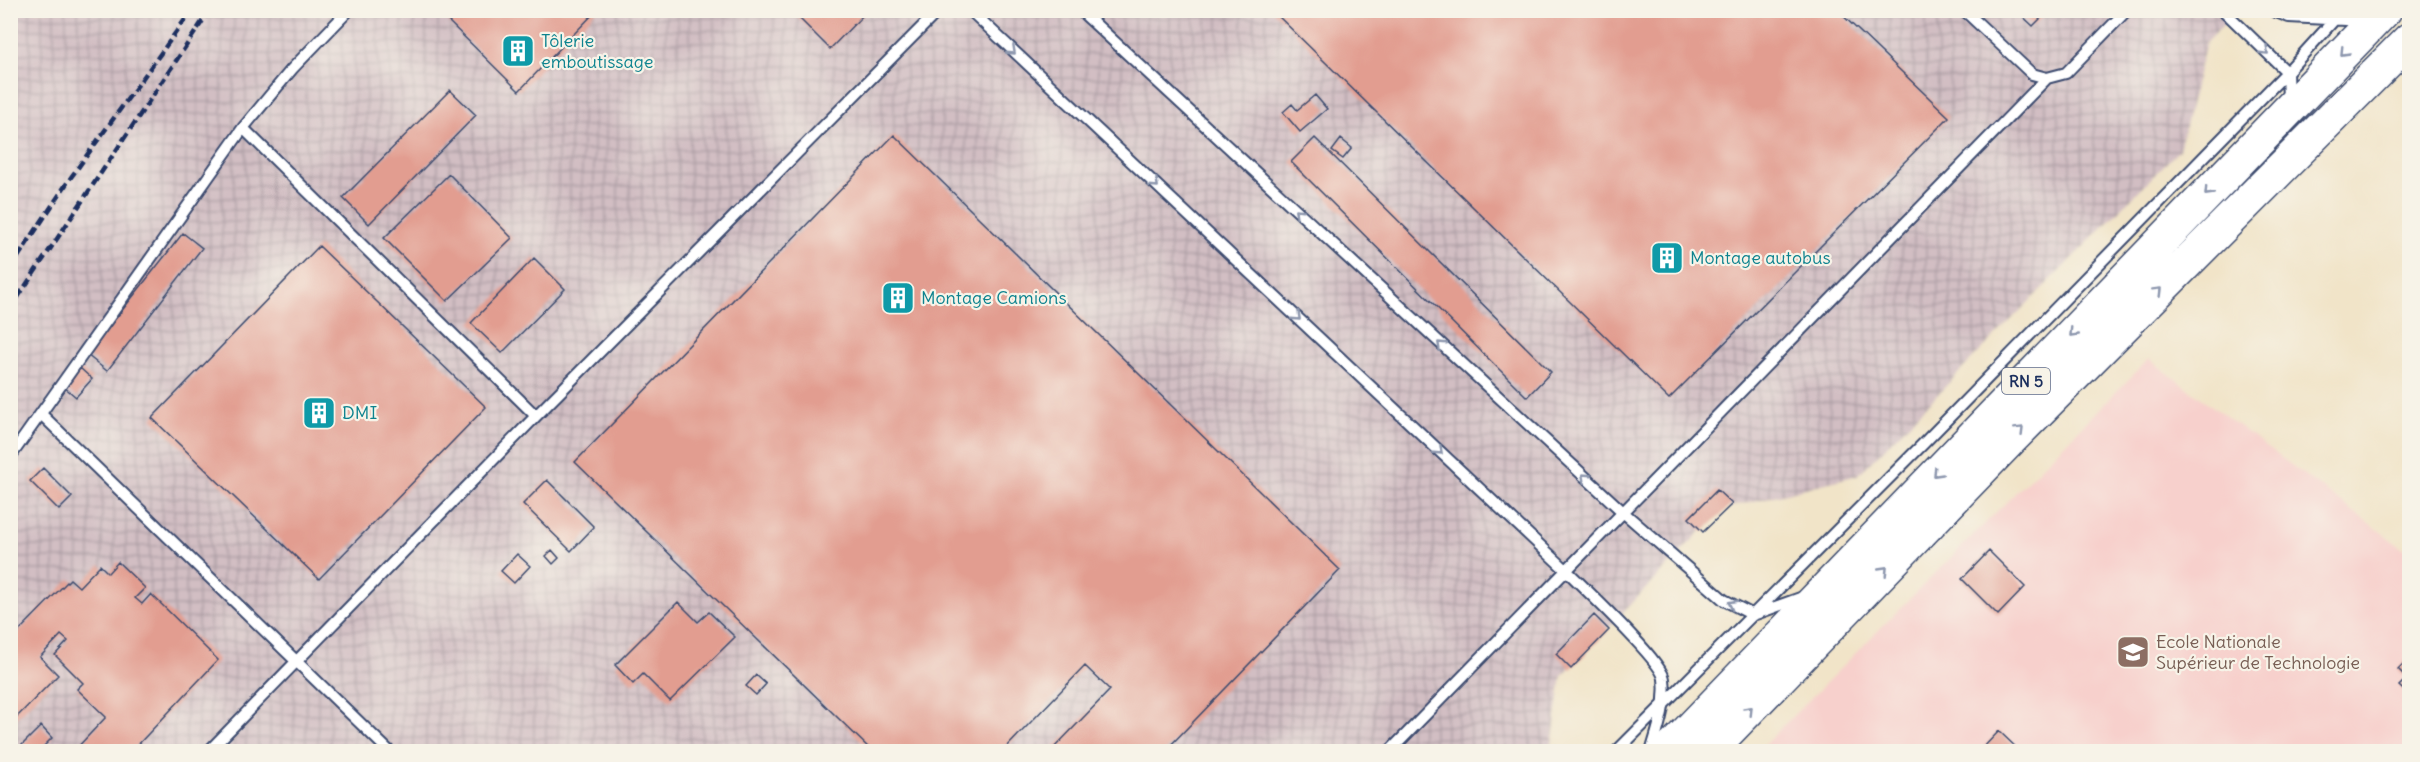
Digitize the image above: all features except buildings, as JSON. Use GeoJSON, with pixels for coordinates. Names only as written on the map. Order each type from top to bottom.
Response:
{"type":"FeatureCollection","features":[{"type":"Feature","properties":{"kind":"highway","name":"RN 5"},"geometry":{"type":"LineString","coordinates":[[1668,752],[2380,16]]}},
{"type":"Feature","properties":{"kind":"highway","name":"RN 5"},"geometry":{"type":"LineString","coordinates":[[1708,752],[2028,423],[2409,39]]}},
{"type":"Feature","properties":{"kind":"lane"},"geometry":{"type":"LineString","coordinates":[[10,457],[243,128],[292,69],[349,10]]}},
{"type":"Feature","properties":{"kind":"lane"},"geometry":{"type":"LineString","coordinates":[[208,752],[536,416],[939,10]]}},
{"type":"Feature","properties":{"kind":"lane"},"geometry":{"type":"LineString","coordinates":[[970,10],[1566,570],[1647,650],[1665,676],[1663,705],[1651,752]]}},
{"type":"Feature","properties":{"kind":"lane"},"geometry":{"type":"LineString","coordinates":[[1080,10],[1623,512],[1724,600],[1753,615],[1826,588]]}},
{"type":"Feature","properties":{"kind":"lane"},"geometry":{"type":"LineString","coordinates":[[1964,10],[2032,75],[2047,78],[2066,73],[2127,10]]}},
{"type":"Feature","properties":{"kind":"lane"},"geometry":{"type":"LineString","coordinates":[[2223,10],[2287,72],[2289,109]]}},
{"type":"Feature","properties":{"kind":"lane"},"geometry":{"type":"LineString","coordinates":[[2271,10],[2289,18],[2335,19],[2380,16]]}},
{"type":"Feature","properties":{"kind":"lane"},"geometry":{"type":"LineString","coordinates":[[1616,752],[2287,72],[2335,19]]}},
{"type":"Feature","properties":{"kind":"lane"},"geometry":{"type":"LineString","coordinates":[[1389,752],[2047,78]]}},
{"type":"Feature","properties":{"kind":"lane"},"geometry":{"type":"LineString","coordinates":[[243,128],[536,416]]}},
{"type":"Feature","properties":{"kind":"lane"},"geometry":{"type":"LineString","coordinates":[[41,414],[390,752]]}},
{"type":"Feature","properties":{"kind":"shaded area"},"geometry":{"type":"Polygon","coordinates":[[[10,11],[2237,11],[2206,42],[2179,150],[1858,475],[1722,509],[1562,676],[1551,752],[11,751],[10,11]]]}},
{"type":"Feature","properties":{"kind":"shaded area","name":"Ecole Nationale Supérieur de Technologie"},"geometry":{"type":"Polygon","coordinates":[[[2149,359],[2409,553],[2409,751],[1757,752],[2149,359]]]}},
{"type":"Feature","properties":{"kind":"railway"},"geometry":{"type":"LineString","coordinates":[[10,269],[69,180],[192,10]]}},
{"type":"Feature","properties":{"kind":"railway"},"geometry":{"type":"LineString","coordinates":[[10,309],[210,10]]}},
{"type":"Feature","properties":{"kind":"place","name":"Tôlerie emboutissage"},"geometry":{"type":"Point","coordinates":[518,51]}},
{"type":"Feature","properties":{"kind":"place","name":"Montage autobus"},"geometry":{"type":"Point","coordinates":[1667,258]}},
{"type":"Feature","properties":{"kind":"place","name":"Montage Camions"},"geometry":{"type":"Point","coordinates":[898,298]}},
{"type":"Feature","properties":{"kind":"place","name":"DMI"},"geometry":{"type":"Point","coordinates":[319,413]}},
{"type":"Feature","properties":{"kind":"place","name":"Ecole Nationale Supérieur de Technologie"},"geometry":{"type":"Point","coordinates":[2133,652]}}]}
